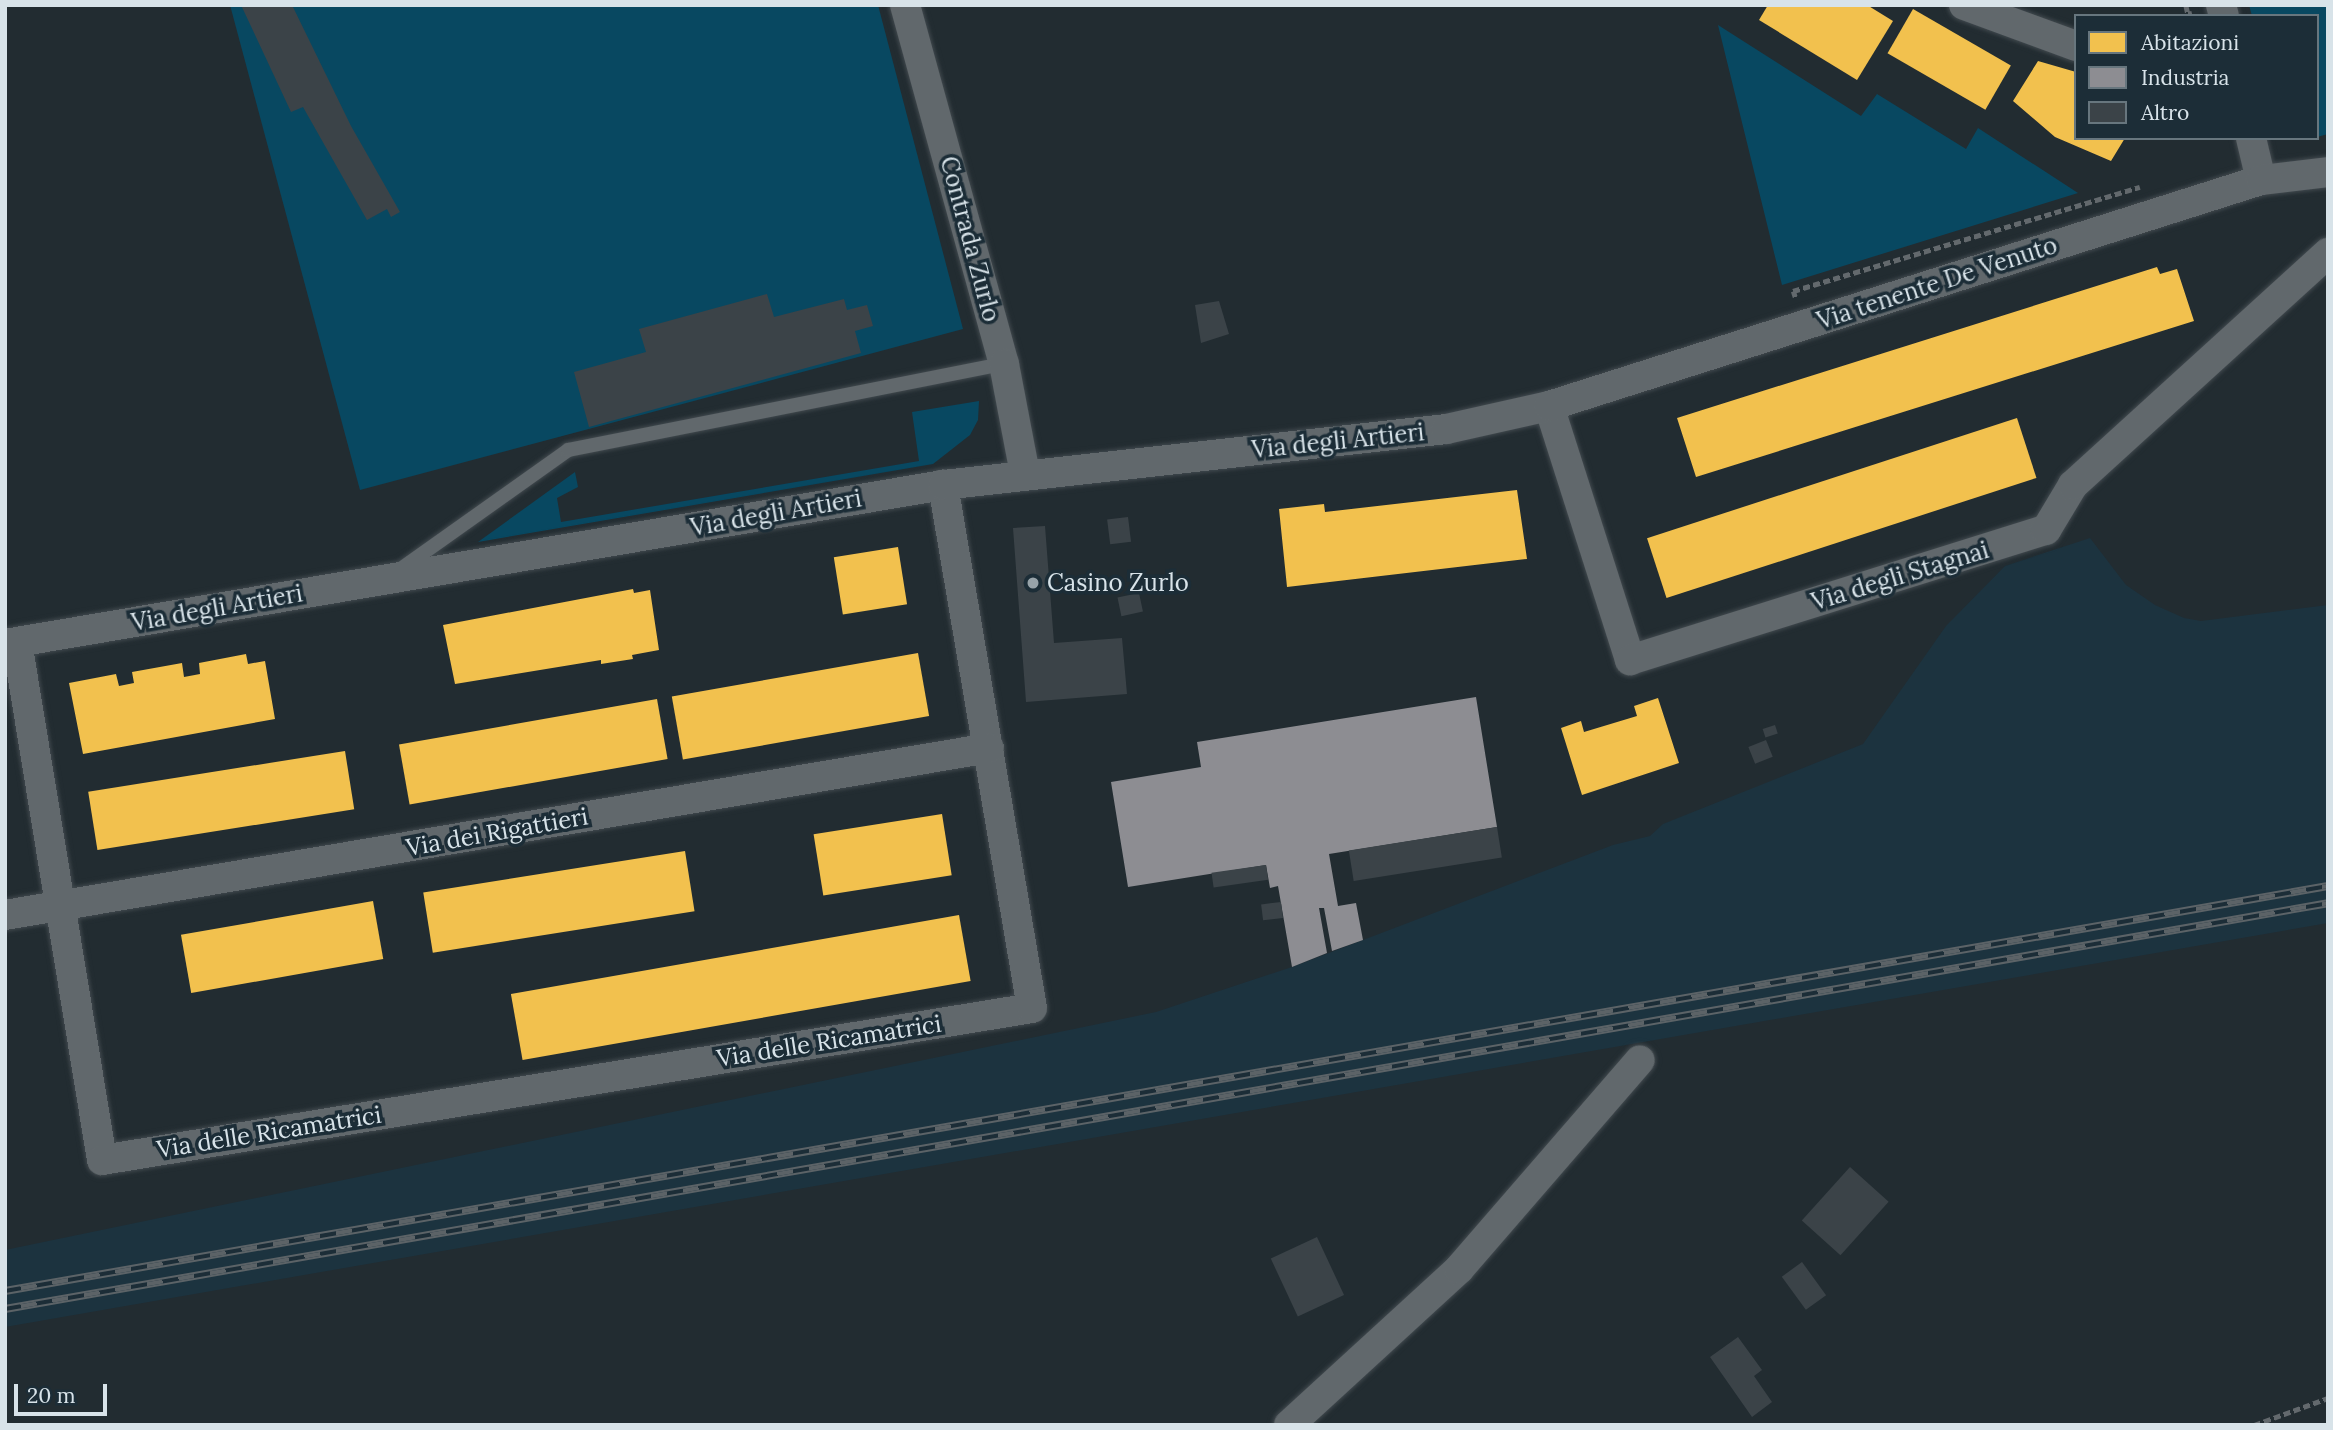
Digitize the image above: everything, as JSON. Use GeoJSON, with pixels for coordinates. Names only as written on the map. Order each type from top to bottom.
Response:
{"type":"FeatureCollection","features":[{"type":"Feature","properties":{"kind":"street","name":"Contrada Zurlo"},"geometry":{"type":"LineString","coordinates":[[905,5],[1004,364],[1025,474]]}},
{"type":"Feature","properties":{"kind":"street"},"geometry":{"type":"LineString","coordinates":[[1964,5],[2074,45]]}},
{"type":"Feature","properties":{"kind":"street"},"geometry":{"type":"LineString","coordinates":[[2251,140],[2261,180]]}},
{"type":"Feature","properties":{"kind":"street","name":"Via tenente De Venuto"},"geometry":{"type":"LineString","coordinates":[[1549,406],[2261,180],[2328,172]]}},
{"type":"Feature","properties":{"kind":"street","name":"Via degli Stagnai"},"geometry":{"type":"LineString","coordinates":[[1549,406],[1630,660],[2046,530],[2073,485],[2328,253]]}},
{"type":"Feature","properties":{"kind":"street","name":"Via degli Artieri"},"geometry":{"type":"LineString","coordinates":[[11,643],[943,485],[1446,429],[1549,406]]}},
{"type":"Feature","properties":{"kind":"street","name":"Via delle Ricamatrici"},"geometry":{"type":"LineString","coordinates":[[60,906],[102,1160],[1032,1008],[943,485]]}},
{"type":"Feature","properties":{"kind":"street"},"geometry":{"type":"LineString","coordinates":[[11,643],[60,906]]}},
{"type":"Feature","properties":{"kind":"street","name":"Via dei Rigattieri"},"geometry":{"type":"LineString","coordinates":[[5,915],[989,748]]}},
{"type":"Feature","properties":{"kind":"street"},"geometry":{"type":"LineString","coordinates":[[1289,1425],[1459,1269],[1640,1060]]}},
{"type":"Feature","properties":{"kind":"lane"},"geometry":{"type":"LineString","coordinates":[[384,580],[568,450],[1004,364]]}},
{"type":"Feature","properties":{"kind":"path"},"geometry":{"type":"LineString","coordinates":[[2254,1425],[2328,1398]]}},
{"type":"Feature","properties":{"kind":"shaded area"},"geometry":{"type":"Polygon","coordinates":[[[230,5],[878,5],[963,329],[360,490],[230,5]]]}},
{"type":"Feature","properties":{"kind":"shaded area"},"geometry":{"type":"Polygon","coordinates":[[[2249,5],[2328,5],[2328,134],[2319,136],[2319,14],[2251,14],[2249,5]]]}},
{"type":"Feature","properties":{"kind":"shaded area"},"geometry":{"type":"Polygon","coordinates":[[[1718,25],[1861,116],[1877,94],[1966,149],[1978,128],[2078,193],[1782,285],[1718,25]]]}},
{"type":"Feature","properties":{"kind":"shaded area"},"geometry":{"type":"Polygon","coordinates":[[[979,401],[978,420],[970,435],[933,464],[478,542],[575,472],[578,487],[557,498],[561,522],[919,461],[912,412],[979,401]]]}},
{"type":"Feature","properties":{"kind":"shaded area"},"geometry":{"type":"Polygon","coordinates":[[[2090,538],[2126,585],[2155,605],[2184,618],[2201,621],[2328,605],[2328,923],[5,1327],[5,1250],[1156,1012],[1292,967],[1613,845],[1650,836],[1663,824],[1863,744],[1946,626],[2005,566],[2090,538]]]}},
{"type":"Feature","properties":{"kind":"building: Abitazioni"},"geometry":{"type":"Polygon","coordinates":[[[1768,5],[1867,5],[1893,21],[1857,80],[1759,20],[1768,5]]]}},
{"type":"Feature","properties":{"kind":"building: Abitazioni"},"geometry":{"type":"Polygon","coordinates":[[[1913,9],[2011,66],[1985,110],[1888,53],[1913,9]]]}},
{"type":"Feature","properties":{"kind":"building: Abitazioni"},"geometry":{"type":"Polygon","coordinates":[[[2038,61],[2074,71],[2074,140],[2124,140],[2111,161],[2055,137],[2013,101],[2038,61]]]}},
{"type":"Feature","properties":{"kind":"building: Abitazioni"},"geometry":{"type":"Polygon","coordinates":[[[2157,267],[2160,274],[2177,269],[2194,321],[1696,477],[1677,418],[2157,267]]]}},
{"type":"Feature","properties":{"kind":"building: Abitazioni"},"geometry":{"type":"Polygon","coordinates":[[[2017,418],[2036,478],[1667,598],[1647,538],[2017,418]]]}},
{"type":"Feature","properties":{"kind":"building: Abitazioni"},"geometry":{"type":"Polygon","coordinates":[[[1517,490],[1527,559],[1287,587],[1279,509],[1324,504],[1325,512],[1517,490]]]}},
{"type":"Feature","properties":{"kind":"building: Abitazioni"},"geometry":{"type":"Polygon","coordinates":[[[898,547],[907,604],[843,614],[834,557],[898,547]]]}},
{"type":"Feature","properties":{"kind":"building: Abitazioni"},"geometry":{"type":"Polygon","coordinates":[[[633,589],[634,593],[650,590],[659,650],[632,655],[633,659],[601,664],[601,660],[455,684],[443,625],[633,589]]]}},
{"type":"Feature","properties":{"kind":"building: Abitazioni"},"geometry":{"type":"Polygon","coordinates":[[[918,653],[929,716],[683,759],[672,696],[918,653]]]}},
{"type":"Feature","properties":{"kind":"building: Abitazioni"},"geometry":{"type":"Polygon","coordinates":[[[246,654],[248,664],[265,661],[275,719],[83,754],[69,683],[116,674],[119,686],[134,683],[132,672],[182,663],[184,677],[200,674],[199,663],[246,654]]]}},
{"type":"Feature","properties":{"kind":"building: Abitazioni"},"geometry":{"type":"Polygon","coordinates":[[[1658,698],[1679,763],[1582,795],[1561,728],[1581,721],[1584,732],[1637,716],[1634,706],[1658,698]]]}},
{"type":"Feature","properties":{"kind":"building: Abitazioni"},"geometry":{"type":"Polygon","coordinates":[[[657,699],[668,759],[410,805],[399,744],[657,699]]]}},
{"type":"Feature","properties":{"kind":"building: Abitazioni"},"geometry":{"type":"Polygon","coordinates":[[[345,751],[354,809],[97,850],[88,792],[345,751]]]}},
{"type":"Feature","properties":{"kind":"building: Abitazioni"},"geometry":{"type":"Polygon","coordinates":[[[942,814],[952,875],[823,896],[814,834],[942,814]]]}},
{"type":"Feature","properties":{"kind":"building: Abitazioni"},"geometry":{"type":"Polygon","coordinates":[[[685,851],[695,911],[433,953],[423,892],[685,851]]]}},
{"type":"Feature","properties":{"kind":"building: Abitazioni"},"geometry":{"type":"Polygon","coordinates":[[[373,901],[383,959],[191,993],[181,935],[373,901]]]}},
{"type":"Feature","properties":{"kind":"building: Abitazioni"},"geometry":{"type":"Polygon","coordinates":[[[959,915],[971,981],[523,1060],[511,994],[959,915]]]}},
{"type":"Feature","properties":{"kind":"building: Industria"},"geometry":{"type":"Polygon","coordinates":[[[1476,697],[1497,827],[1329,854],[1338,906],[1356,903],[1363,940],[1332,951],[1324,908],[1319,908],[1327,953],[1292,967],[1278,886],[1270,888],[1266,865],[1128,887],[1111,782],[1201,767],[1197,742],[1476,697]]]}},
{"type":"Feature","properties":{"kind":"building: Altro"},"geometry":{"type":"Polygon","coordinates":[[[241,5],[292,5],[351,126],[400,212],[391,217],[387,209],[367,220],[303,107],[291,112],[241,5]]]}},
{"type":"Feature","properties":{"kind":"building: Altro"},"geometry":{"type":"Polygon","coordinates":[[[767,294],[774,317],[844,299],[847,310],[867,305],[873,326],[855,331],[861,353],[589,427],[574,372],[646,352],[639,329],[767,294]]]}},
{"type":"Feature","properties":{"kind":"building: Altro"},"geometry":{"type":"Polygon","coordinates":[[[1219,301],[1229,334],[1201,343],[1195,305],[1219,301]]]}},
{"type":"Feature","properties":{"kind":"building: Altro"},"geometry":{"type":"Polygon","coordinates":[[[1128,517],[1131,542],[1110,544],[1107,520],[1128,517]]]}},
{"type":"Feature","properties":{"kind":"building: Altro","name":"Casino Zurlo"},"geometry":{"type":"Polygon","coordinates":[[[1045,526],[1054,643],[1122,638],[1127,694],[1026,702],[1013,528],[1045,526]]]}},
{"type":"Feature","properties":{"kind":"building: Altro"},"geometry":{"type":"Polygon","coordinates":[[[1139,593],[1143,612],[1121,616],[1117,598],[1139,593]]]}},
{"type":"Feature","properties":{"kind":"building: Altro"},"geometry":{"type":"Polygon","coordinates":[[[1775,725],[1778,734],[1765,738],[1763,729],[1775,725]]]}},
{"type":"Feature","properties":{"kind":"building: Altro"},"geometry":{"type":"Polygon","coordinates":[[[1766,740],[1773,757],[1755,764],[1748,747],[1766,740]]]}},
{"type":"Feature","properties":{"kind":"building: Altro"},"geometry":{"type":"Polygon","coordinates":[[[1497,827],[1502,858],[1354,881],[1349,850],[1497,827]]]}},
{"type":"Feature","properties":{"kind":"building: Altro"},"geometry":{"type":"Polygon","coordinates":[[[1266,865],[1268,880],[1214,888],[1212,873],[1266,865]]]}},
{"type":"Feature","properties":{"kind":"building: Altro"},"geometry":{"type":"Polygon","coordinates":[[[1281,902],[1283,918],[1263,920],[1261,904],[1281,902]]]}},
{"type":"Feature","properties":{"kind":"building: Altro"},"geometry":{"type":"Polygon","coordinates":[[[1850,1167],[1889,1202],[1840,1255],[1802,1221],[1850,1167]]]}},
{"type":"Feature","properties":{"kind":"building: Altro"},"geometry":{"type":"Polygon","coordinates":[[[1317,1237],[1344,1295],[1298,1317],[1271,1259],[1317,1237]]]}},
{"type":"Feature","properties":{"kind":"building: Altro"},"geometry":{"type":"Polygon","coordinates":[[[1802,1262],[1826,1295],[1806,1310],[1782,1277],[1802,1262]]]}},
{"type":"Feature","properties":{"kind":"building: Altro"},"geometry":{"type":"Polygon","coordinates":[[[1738,1337],[1762,1370],[1754,1376],[1772,1402],[1752,1417],[1710,1357],[1738,1337]]]}},
{"type":"Feature","properties":{"kind":"railway"},"geometry":{"type":"LineString","coordinates":[[5,1291],[2328,886]]}},
{"type":"Feature","properties":{"kind":"railway"},"geometry":{"type":"LineString","coordinates":[[5,1309],[2328,903]]}},
{"type":"Feature","properties":{"kind":"place","name":"Casino Zurlo"},"geometry":{"type":"Point","coordinates":[1033,583]}}]}
